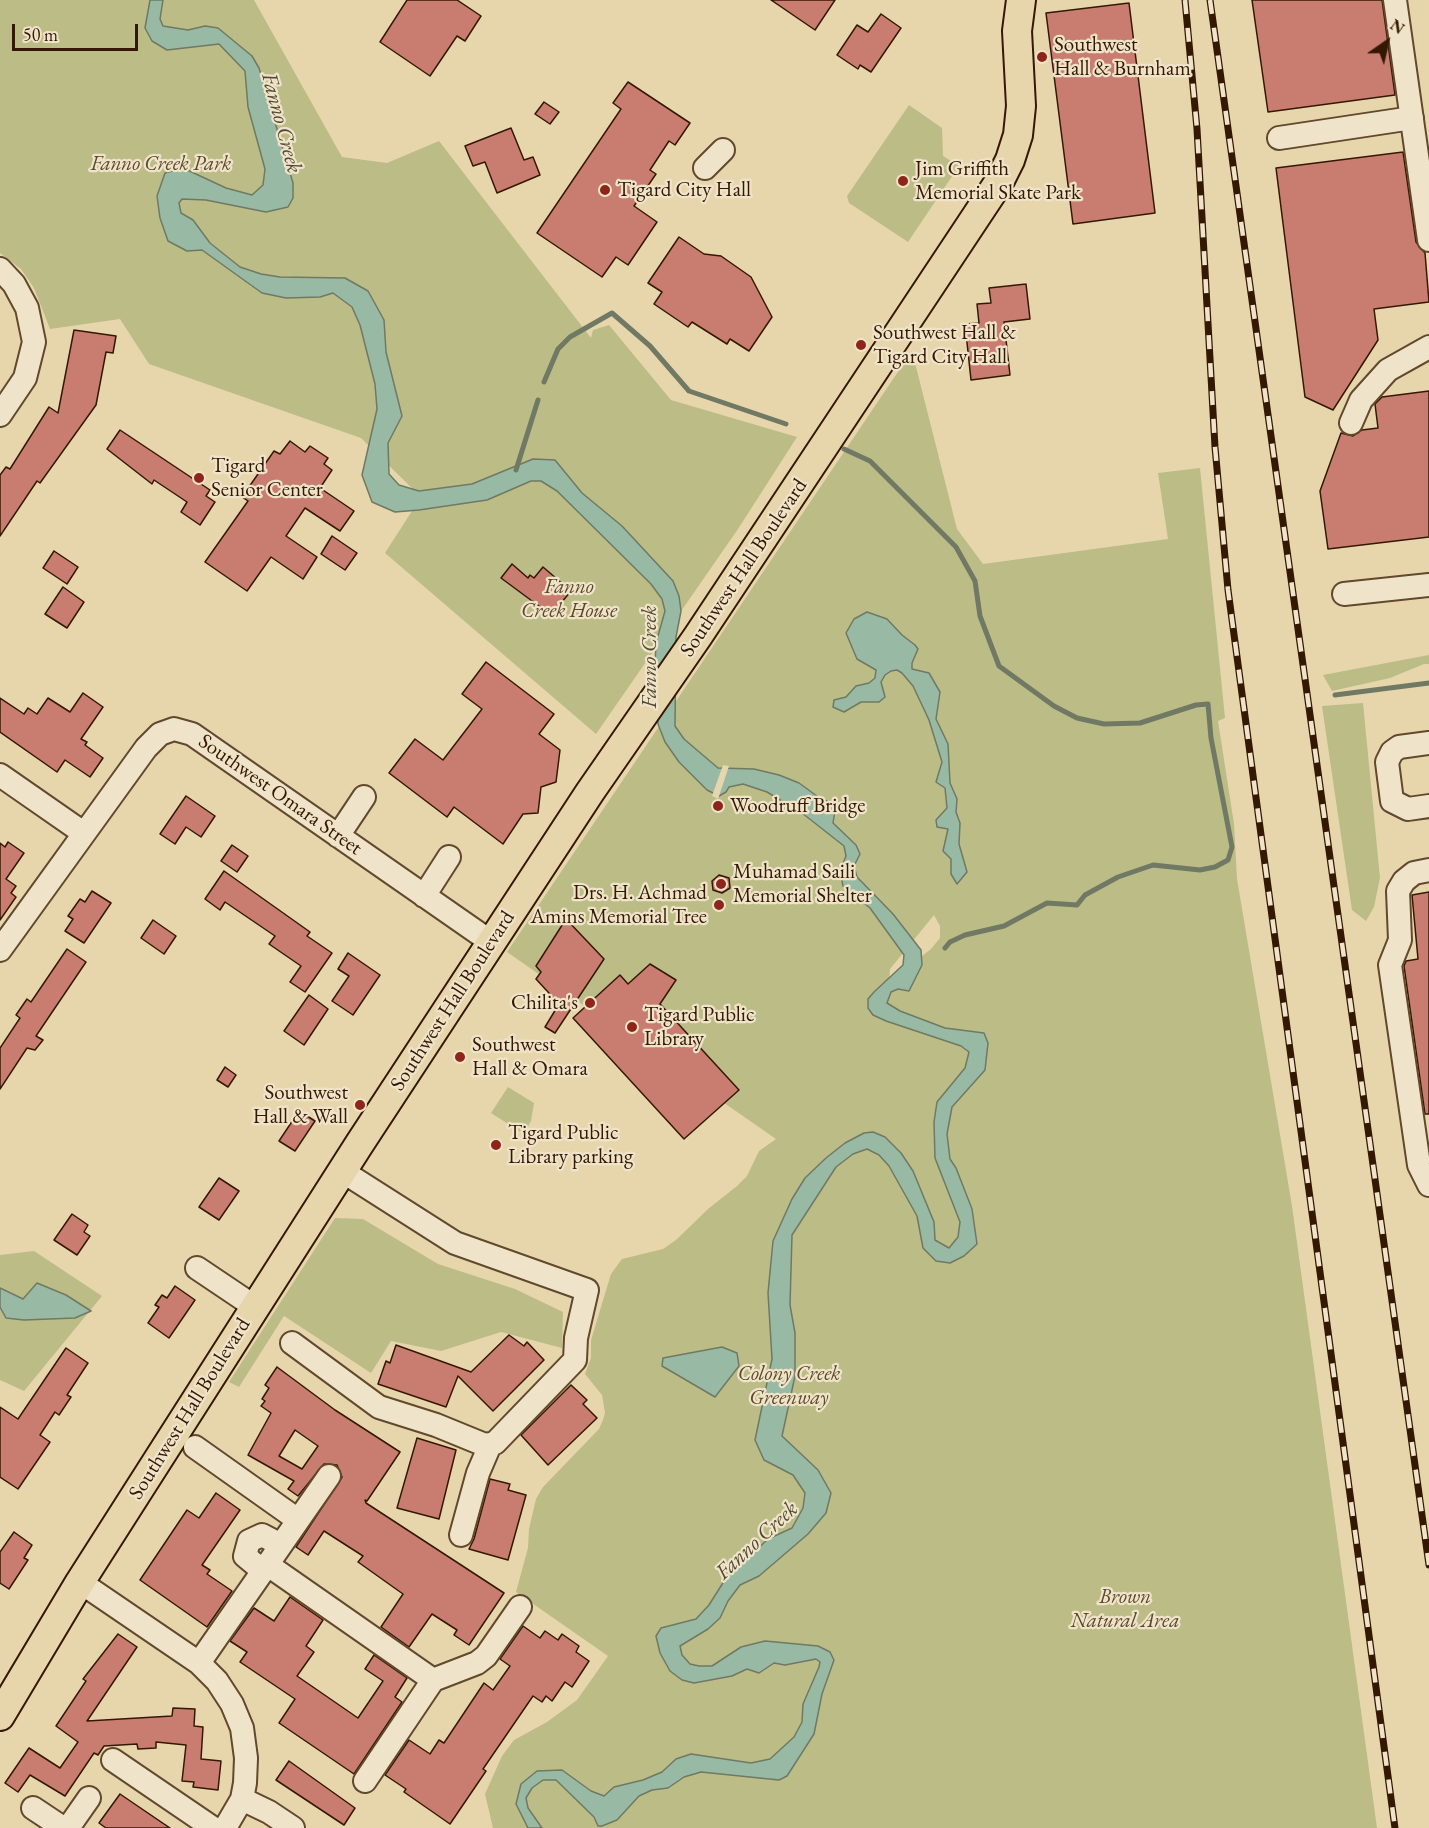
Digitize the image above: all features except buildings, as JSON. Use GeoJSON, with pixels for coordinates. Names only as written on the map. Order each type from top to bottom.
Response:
{"type":"FeatureCollection","features":[{"type":"Feature","properties":{"kind":"main road","name":"Southwest Hall Boulevard"},"geometry":{"type":"LineString","coordinates":[[0,1716],[80,1582],[491,942],[650,708],[982,208],[1010,160],[1018,135],[1021,106],[1017,31],[1022,0]]}},
{"type":"Feature","properties":{"kind":"street"},"geometry":{"type":"LineString","coordinates":[[1395,0],[1429,240]]}},
{"type":"Feature","properties":{"kind":"street"},"geometry":{"type":"LineString","coordinates":[[1279,138],[1412,118]]}},
{"type":"Feature","properties":{"kind":"street"},"geometry":{"type":"LineString","coordinates":[[705,168],[723,150]]}},
{"type":"Feature","properties":{"kind":"street"},"geometry":{"type":"LineString","coordinates":[[0,269],[14,285],[27,308],[34,342],[25,378],[0,415]]}},
{"type":"Feature","properties":{"kind":"street"},"geometry":{"type":"LineString","coordinates":[[1351,423],[1361,400],[1388,370],[1429,347]]}},
{"type":"Feature","properties":{"kind":"street"},"geometry":{"type":"LineString","coordinates":[[1344,594],[1429,585]]}},
{"type":"Feature","properties":{"kind":"street","name":"Southwest Omara Street"},"geometry":{"type":"LineString","coordinates":[[0,950],[82,832],[153,739],[174,729],[192,734],[491,942]]}},
{"type":"Feature","properties":{"kind":"street"},"geometry":{"type":"LineString","coordinates":[[1429,743],[1400,747],[1392,752],[1387,762],[1392,801],[1408,809],[1429,806]]}},
{"type":"Feature","properties":{"kind":"street"},"geometry":{"type":"LineString","coordinates":[[0,775],[82,832]]}},
{"type":"Feature","properties":{"kind":"street"},"geometry":{"type":"LineString","coordinates":[[338,836],[364,796]]}},
{"type":"Feature","properties":{"kind":"street"},"geometry":{"type":"LineString","coordinates":[[424,896],[449,857]]}},
{"type":"Feature","properties":{"kind":"street"},"geometry":{"type":"LineString","coordinates":[[1428,1182],[1419,1165],[1390,965],[1400,940],[1398,891],[1404,881],[1414,873],[1429,870]]}},
{"type":"Feature","properties":{"kind":"street"},"geometry":{"type":"LineString","coordinates":[[342,1171],[455,1244],[587,1290],[576,1338],[575,1360],[490,1445],[478,1473],[461,1535]]}},
{"type":"Feature","properties":{"kind":"street"},"geometry":{"type":"LineString","coordinates":[[197,1268],[255,1307]]}},
{"type":"Feature","properties":{"kind":"street"},"geometry":{"type":"LineString","coordinates":[[292,1343],[379,1407],[490,1445]]}},
{"type":"Feature","properties":{"kind":"street"},"geometry":{"type":"LineString","coordinates":[[195,1447],[298,1520]]}},
{"type":"Feature","properties":{"kind":"street"},"geometry":{"type":"LineString","coordinates":[[199,1663],[329,1476]]}},
{"type":"Feature","properties":{"kind":"street"},"geometry":{"type":"LineString","coordinates":[[265,1568],[433,1680]]}},
{"type":"Feature","properties":{"kind":"street"},"geometry":{"type":"LineString","coordinates":[[80,1582],[199,1663],[216,1681],[232,1704],[242,1728],[246,1758],[242,1799],[225,1828]]}},
{"type":"Feature","properties":{"kind":"street"},"geometry":{"type":"LineString","coordinates":[[365,1781],[433,1680],[477,1663],[486,1656],[520,1607]]}},
{"type":"Feature","properties":{"kind":"street"},"geometry":{"type":"LineString","coordinates":[[113,1760],[213,1828]]}},
{"type":"Feature","properties":{"kind":"street"},"geometry":{"type":"LineString","coordinates":[[68,1828],[89,1798]]}},
{"type":"Feature","properties":{"kind":"street"},"geometry":{"type":"LineString","coordinates":[[242,1799],[269,1812],[293,1828]]}},
{"type":"Feature","properties":{"kind":"street"},"geometry":{"type":"LineString","coordinates":[[33,1808],[63,1828]]}},
{"type":"Feature","properties":{"kind":"green space","name":"Fanno Creek Park"},"geometry":{"type":"Polygon","coordinates":[[[0,0],[254,0],[342,157],[387,163],[439,141],[591,338],[593,330],[609,325],[671,400],[797,437],[738,529],[596,734],[385,553],[421,497],[361,438],[149,364],[120,319],[50,329],[34,288],[21,269],[0,253],[0,0]]]}},
{"type":"Feature","properties":{"kind":"green space","name":"Jim Griffith Memorial Skate Park"},"geometry":{"type":"Polygon","coordinates":[[[909,105],[942,128],[943,156],[959,166],[908,242],[849,203],[847,196],[909,105]]]}},
{"type":"Feature","properties":{"kind":"green space"},"geometry":{"type":"Polygon","coordinates":[[[912,351],[957,529],[983,564],[1168,539],[1158,473],[1200,468],[1225,718],[1218,721],[1234,824],[1237,879],[1292,1206],[1377,1828],[493,1828],[485,1794],[502,1756],[514,1740],[547,1722],[577,1700],[608,1656],[516,1592],[528,1548],[529,1529],[536,1499],[543,1487],[599,1429],[603,1420],[605,1413],[602,1395],[585,1374],[591,1358],[591,1340],[611,1274],[622,1259],[663,1249],[676,1240],[747,1176],[759,1151],[776,1139],[507,952],[912,351]],[[934,915],[890,969],[889,982],[931,949],[940,938],[940,926],[934,915]]]}},
{"type":"Feature","properties":{"kind":"green space"},"geometry":{"type":"Polygon","coordinates":[[[1429,655],[1429,664],[1390,678],[1332,691],[1323,675],[1429,655]]]}},
{"type":"Feature","properties":{"kind":"green space"},"geometry":{"type":"Polygon","coordinates":[[[1363,703],[1380,878],[1374,907],[1366,921],[1352,910],[1322,706],[1363,703]]]}},
{"type":"Feature","properties":{"kind":"green space"},"geometry":{"type":"Polygon","coordinates":[[[508,1087],[534,1103],[531,1121],[524,1134],[491,1113],[508,1087]]]}},
{"type":"Feature","properties":{"kind":"green space"},"geometry":{"type":"Polygon","coordinates":[[[335,1218],[363,1219],[438,1264],[515,1289],[563,1312],[562,1348],[501,1332],[441,1351],[391,1341],[371,1373],[284,1316],[239,1387],[229,1382],[335,1218]]]}},
{"type":"Feature","properties":{"kind":"green space"},"geometry":{"type":"Polygon","coordinates":[[[34,1251],[102,1296],[24,1391],[0,1380],[0,1255],[34,1251]]]}},
{"type":"Feature","properties":{"kind":"shaded area"},"geometry":{"type":"Polygon","coordinates":[[[150,0],[163,0],[160,19],[163,26],[188,30],[205,26],[218,28],[252,56],[259,68],[293,183],[293,198],[288,207],[266,212],[206,200],[182,199],[179,203],[181,213],[193,220],[210,243],[240,267],[280,277],[345,278],[368,291],[384,320],[386,352],[402,416],[388,443],[389,474],[399,485],[419,491],[472,484],[533,459],[555,460],[582,493],[622,526],[673,581],[679,596],[681,611],[676,637],[675,726],[684,739],[718,768],[754,769],[779,775],[799,783],[821,799],[836,804],[833,823],[856,845],[860,854],[854,866],[857,877],[893,914],[921,950],[922,965],[909,991],[898,989],[891,992],[887,1003],[900,1011],[945,1028],[984,1033],[988,1043],[985,1070],[952,1107],[947,1134],[950,1159],[956,1168],[972,1209],[977,1244],[964,1256],[950,1263],[936,1261],[923,1248],[917,1216],[889,1166],[879,1155],[867,1149],[853,1154],[836,1167],[792,1235],[790,1305],[795,1333],[795,1376],[782,1436],[818,1470],[831,1493],[826,1513],[808,1534],[759,1576],[740,1585],[728,1601],[720,1618],[708,1629],[680,1646],[682,1655],[690,1664],[699,1666],[712,1666],[741,1647],[765,1641],[818,1646],[830,1652],[834,1660],[822,1694],[814,1734],[787,1776],[779,1780],[701,1772],[684,1777],[668,1788],[652,1790],[639,1796],[617,1820],[602,1826],[598,1826],[594,1817],[556,1780],[543,1780],[532,1788],[526,1798],[528,1808],[542,1828],[528,1828],[516,1804],[521,1784],[537,1771],[562,1770],[591,1791],[604,1796],[614,1787],[643,1780],[662,1772],[676,1759],[691,1754],[751,1763],[770,1759],[794,1737],[802,1722],[803,1704],[819,1667],[820,1662],[816,1659],[785,1665],[774,1663],[759,1673],[747,1669],[732,1676],[694,1683],[682,1680],[670,1671],[660,1653],[656,1636],[661,1628],[696,1619],[709,1605],[726,1578],[768,1539],[792,1528],[803,1508],[805,1493],[793,1475],[764,1460],[755,1440],[772,1359],[768,1293],[773,1241],[792,1199],[805,1178],[826,1158],[845,1143],[864,1133],[873,1132],[885,1137],[901,1153],[913,1171],[934,1222],[935,1240],[949,1248],[958,1237],[960,1222],[935,1158],[934,1122],[937,1102],[965,1068],[969,1052],[961,1046],[886,1021],[873,1015],[868,1008],[868,999],[903,965],[904,955],[870,908],[843,886],[840,871],[846,856],[844,846],[802,813],[767,792],[743,784],[729,787],[719,796],[707,790],[679,762],[665,742],[658,724],[655,665],[656,643],[665,611],[662,599],[651,584],[557,491],[541,481],[531,481],[487,500],[419,510],[395,512],[372,502],[362,475],[377,409],[375,384],[360,325],[352,307],[333,293],[320,297],[286,298],[262,293],[202,250],[187,251],[168,241],[160,218],[157,196],[165,173],[183,168],[226,188],[252,195],[263,185],[265,169],[248,107],[245,71],[219,44],[167,50],[152,41],[145,28],[150,0]]]}},
{"type":"Feature","properties":{"kind":"shaded area"},"geometry":{"type":"Polygon","coordinates":[[[867,612],[887,619],[915,645],[918,649],[912,669],[929,673],[940,692],[936,719],[948,744],[950,783],[957,799],[956,812],[960,823],[959,844],[967,872],[957,884],[951,874],[951,859],[943,851],[948,829],[937,827],[936,820],[947,808],[945,788],[936,782],[942,762],[929,720],[913,686],[902,673],[897,670],[891,671],[881,682],[885,697],[879,702],[861,702],[844,712],[833,707],[834,700],[846,697],[856,686],[869,683],[875,678],[876,670],[857,659],[846,633],[854,619],[867,612]]]}},
{"type":"Feature","properties":{"kind":"shaded area"},"geometry":{"type":"Polygon","coordinates":[[[37,1283],[66,1295],[91,1311],[75,1318],[24,1320],[6,1318],[0,1307],[0,1288],[23,1299],[37,1283]]]}},
{"type":"Feature","properties":{"kind":"shaded area"},"geometry":{"type":"Polygon","coordinates":[[[722,1347],[737,1353],[739,1366],[715,1397],[662,1366],[663,1358],[722,1347]]]}},
{"type":"Feature","properties":{"kind":"pier"},"geometry":{"type":"Polygon","coordinates":[[[723,765],[729,766],[718,799],[712,796],[723,765]]]}},
{"type":"Feature","properties":{"kind":"waterway","name":"Fanno Creek"},"geometry":{"type":"LineString","coordinates":[[544,382],[558,349],[570,337],[612,313],[650,346],[689,391],[786,424]]}},
{"type":"Feature","properties":{"kind":"waterway","name":"Fanno Creek"},"geometry":{"type":"LineString","coordinates":[[516,470],[538,400]]}},
{"type":"Feature","properties":{"kind":"waterway","name":"Fanno Creek"},"geometry":{"type":"LineString","coordinates":[[844,449],[870,461],[956,547],[975,581],[980,616],[999,666],[1054,706],[1077,718],[1104,724],[1140,723],[1196,705],[1208,704],[1211,738],[1232,847],[1228,860],[1215,867],[1200,870],[1153,865],[1118,877],[1085,895],[1077,905],[1047,903],[1004,926],[965,935],[950,942],[945,948]]}},
{"type":"Feature","properties":{"kind":"waterway"},"geometry":{"type":"LineString","coordinates":[[1335,695],[1429,683]]}},
{"type":"Feature","properties":{"kind":"railway"},"geometry":{"type":"LineString","coordinates":[[1185,0],[1197,129],[1215,447],[1228,590],[1395,1828]]}},
{"type":"Feature","properties":{"kind":"railway"},"geometry":{"type":"LineString","coordinates":[[1210,0],[1429,1565]]}},
{"type":"Feature","properties":{"kind":"place","name":"Southwest Hall & Burnham"},"geometry":{"type":"Point","coordinates":[1042,57]}},
{"type":"Feature","properties":{"kind":"place","name":"Jim Griffith Memorial Skate Park"},"geometry":{"type":"Point","coordinates":[903,181]}},
{"type":"Feature","properties":{"kind":"place","name":"Tigard City Hall"},"geometry":{"type":"Point","coordinates":[605,190]}},
{"type":"Feature","properties":{"kind":"place","name":"Southwest Hall & Tigard City Hall"},"geometry":{"type":"Point","coordinates":[861,345]}},
{"type":"Feature","properties":{"kind":"place","name":"Tigard Senior Center"},"geometry":{"type":"Point","coordinates":[199,478]}},
{"type":"Feature","properties":{"kind":"place","name":"Woodruff Bridge"},"geometry":{"type":"Point","coordinates":[718,806]}},
{"type":"Feature","properties":{"kind":"place","name":"Muhamad Saili Memorial Shelter"},"geometry":{"type":"Point","coordinates":[721,884]}},
{"type":"Feature","properties":{"kind":"place","name":"Drs. H. Achmad Amins Memorial Tree"},"geometry":{"type":"Point","coordinates":[719,905]}},
{"type":"Feature","properties":{"kind":"place","name":"Chilita's"},"geometry":{"type":"Point","coordinates":[590,1003]}},
{"type":"Feature","properties":{"kind":"place","name":"Tigard Public Library"},"geometry":{"type":"Point","coordinates":[632,1027]}},
{"type":"Feature","properties":{"kind":"place","name":"Southwest Hall & Omara"},"geometry":{"type":"Point","coordinates":[460,1057]}},
{"type":"Feature","properties":{"kind":"place","name":"Southwest Hall & Wall"},"geometry":{"type":"Point","coordinates":[360,1105]}},
{"type":"Feature","properties":{"kind":"place","name":"Tigard Public Library parking"},"geometry":{"type":"Point","coordinates":[496,1145]}},
{"type":"Feature","properties":{"kind":"park label","name":"Fanno Creek House"},"geometry":{"type":"Point","coordinates":[569,599]}},
{"type":"Feature","properties":{"kind":"park label","name":"Colony Creek Greenway"},"geometry":{"type":"Point","coordinates":[789,1386]}},
{"type":"Feature","properties":{"kind":"park label","name":"Brown Natural Area"},"geometry":{"type":"Point","coordinates":[1125,1609]}}]}
